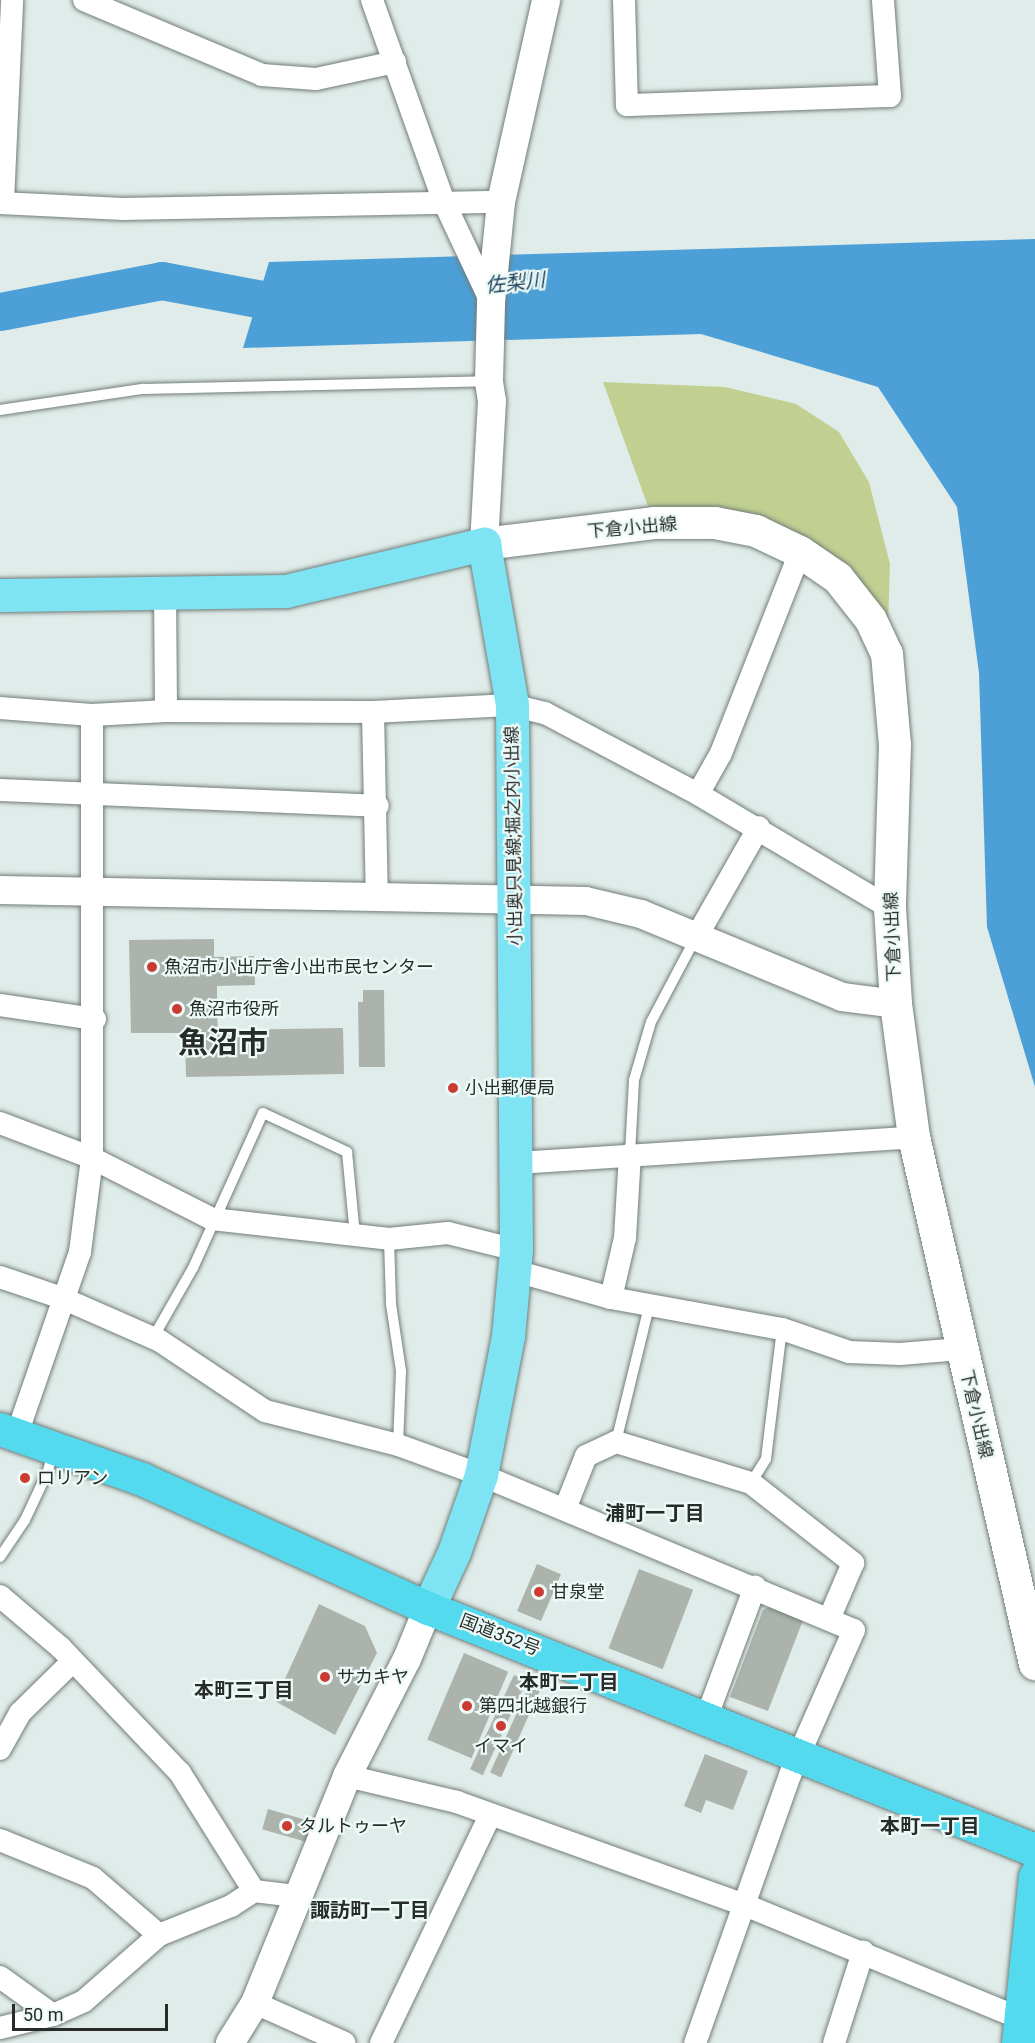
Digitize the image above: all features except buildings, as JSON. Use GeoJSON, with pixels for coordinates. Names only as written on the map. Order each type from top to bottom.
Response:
{"type":"FeatureCollection","features":[{"type":"Feature","properties":{"kind":"highway","name":"国道352号"},"geometry":{"type":"LineString","coordinates":[[8,1432],[142,1479],[428,1608],[707,1716],[1035,1850]]}},
{"type":"Feature","properties":{"kind":"highway"},"geometry":{"type":"LineString","coordinates":[[1025,2029],[1035,1876]]}},
{"type":"Feature","properties":{"kind":"main road","name":"下倉小出線"},"geometry":{"type":"LineString","coordinates":[[484,544],[654,523],[715,523],[756,531],[800,552],[838,578],[857,599],[887,654],[895,745],[890,908],[896,1004],[914,1137],[1035,1664]]}},
{"type":"Feature","properties":{"kind":"main road"},"geometry":{"type":"LineString","coordinates":[[0,595],[105,596],[165,592],[286,591],[484,544]]}},
{"type":"Feature","properties":{"kind":"main road","name":"小出奥只見線;堀之内小出線"},"geometry":{"type":"LineString","coordinates":[[428,1608],[454,1552],[481,1475],[508,1336],[514,1259],[518,1163],[512,705],[484,544]]}},
{"type":"Feature","properties":{"kind":"street"},"geometry":{"type":"LineString","coordinates":[[12,0],[2,203],[123,209],[501,202]]}},
{"type":"Feature","properties":{"kind":"street"},"geometry":{"type":"LineString","coordinates":[[84,0],[262,75],[316,79],[395,62]]}},
{"type":"Feature","properties":{"kind":"street"},"geometry":{"type":"LineString","coordinates":[[372,0],[444,202],[491,302]]}},
{"type":"Feature","properties":{"kind":"street"},"geometry":{"type":"LineString","coordinates":[[484,544],[492,401],[489,381],[491,302],[501,202],[546,0]]}},
{"type":"Feature","properties":{"kind":"street"},"geometry":{"type":"LineString","coordinates":[[624,0],[627,105],[890,96],[883,0]]}},
{"type":"Feature","properties":{"kind":"street"},"geometry":{"type":"LineString","coordinates":[[698,794],[721,753],[800,552]]}},
{"type":"Feature","properties":{"kind":"street"},"geometry":{"type":"LineString","coordinates":[[165,592],[166,711]]}},
{"type":"Feature","properties":{"kind":"street"},"geometry":{"type":"LineString","coordinates":[[0,708],[92,715],[166,711],[373,712],[512,705],[545,713],[698,794],[759,827],[890,908]]}},
{"type":"Feature","properties":{"kind":"street"},"geometry":{"type":"LineString","coordinates":[[373,712],[378,807],[377,898]]}},
{"type":"Feature","properties":{"kind":"street"},"geometry":{"type":"LineString","coordinates":[[8,1432],[80,1252],[92,1158],[94,1019],[92,715]]}},
{"type":"Feature","properties":{"kind":"street"},"geometry":{"type":"LineString","coordinates":[[0,790],[378,807]]}},
{"type":"Feature","properties":{"kind":"street"},"geometry":{"type":"LineString","coordinates":[[697,936],[759,827]]}},
{"type":"Feature","properties":{"kind":"street"},"geometry":{"type":"LineString","coordinates":[[0,890],[92,894],[514,898],[586,901],[641,914],[842,997],[896,1004]]}},
{"type":"Feature","properties":{"kind":"street"},"geometry":{"type":"LineString","coordinates":[[0,1005],[94,1019]]}},
{"type":"Feature","properties":{"kind":"street"},"geometry":{"type":"LineString","coordinates":[[0,1123],[92,1158],[213,1219],[389,1239],[448,1233],[611,1298],[650,1302],[782,1329],[849,1352],[900,1354],[961,1349]]}},
{"type":"Feature","properties":{"kind":"street"},"geometry":{"type":"LineString","coordinates":[[518,1163],[914,1137]]}},
{"type":"Feature","properties":{"kind":"street"},"geometry":{"type":"LineString","coordinates":[[611,1298],[625,1238],[630,1154]]}},
{"type":"Feature","properties":{"kind":"street"},"geometry":{"type":"LineString","coordinates":[[0,1277],[62,1298],[153,1338],[265,1411],[398,1445],[481,1475],[831,1617],[854,1630],[799,1755],[695,2043]]}},
{"type":"Feature","properties":{"kind":"street"},"geometry":{"type":"LineString","coordinates":[[565,1509],[586,1456],[616,1442],[751,1483],[853,1563],[831,1617]]}},
{"type":"Feature","properties":{"kind":"street"},"geometry":{"type":"LineString","coordinates":[[707,1716],[755,1587]]}},
{"type":"Feature","properties":{"kind":"street"},"geometry":{"type":"LineString","coordinates":[[0,1596],[74,1661],[180,1773],[254,1892]]}},
{"type":"Feature","properties":{"kind":"street"},"geometry":{"type":"LineString","coordinates":[[230,2043],[255,2002],[296,1896],[347,1776],[407,1659],[428,1608]]}},
{"type":"Feature","properties":{"kind":"street"},"geometry":{"type":"LineString","coordinates":[[0,1749],[20,1713],[74,1661]]}},
{"type":"Feature","properties":{"kind":"street"},"geometry":{"type":"LineString","coordinates":[[347,1776],[458,1802],[490,1816],[745,1905],[863,1952],[1025,2029]]}},
{"type":"Feature","properties":{"kind":"street"},"geometry":{"type":"LineString","coordinates":[[381,2043],[490,1816]]}},
{"type":"Feature","properties":{"kind":"street"},"geometry":{"type":"LineString","coordinates":[[0,1840],[93,1878],[159,1935]]}},
{"type":"Feature","properties":{"kind":"street"},"geometry":{"type":"LineString","coordinates":[[0,2028],[53,2015],[84,2001],[159,1935],[231,1906],[254,1892],[296,1896]]}},
{"type":"Feature","properties":{"kind":"street"},"geometry":{"type":"LineString","coordinates":[[834,2043],[863,1952]]}},
{"type":"Feature","properties":{"kind":"street"},"geometry":{"type":"LineString","coordinates":[[0,1977],[53,2015]]}},
{"type":"Feature","properties":{"kind":"street"},"geometry":{"type":"LineString","coordinates":[[255,2002],[345,2043]]}},
{"type":"Feature","properties":{"kind":"lane"},"geometry":{"type":"LineString","coordinates":[[0,410],[143,389],[489,381]]}},
{"type":"Feature","properties":{"kind":"lane"},"geometry":{"type":"LineString","coordinates":[[630,1154],[634,1080],[648,1034],[697,936]]}},
{"type":"Feature","properties":{"kind":"lane"},"geometry":{"type":"LineString","coordinates":[[153,1338],[193,1268],[213,1219],[263,1113],[347,1152],[355,1235]]}},
{"type":"Feature","properties":{"kind":"lane"},"geometry":{"type":"LineString","coordinates":[[389,1239],[391,1304],[401,1371],[398,1445]]}},
{"type":"Feature","properties":{"kind":"lane"},"geometry":{"type":"LineString","coordinates":[[616,1442],[650,1302]]}},
{"type":"Feature","properties":{"kind":"lane"},"geometry":{"type":"LineString","coordinates":[[751,1483],[766,1460],[782,1329]]}},
{"type":"Feature","properties":{"kind":"lane"},"geometry":{"type":"LineString","coordinates":[[0,1557],[25,1521],[48,1471],[54,1448]]}},
{"type":"Feature","properties":{"kind":"green space"},"geometry":{"type":"Polygon","coordinates":[[[603,382],[725,387],[796,404],[839,432],[869,482],[890,564],[887,654],[800,552],[654,523],[603,382]]]}},
{"type":"Feature","properties":{"kind":"water"},"geometry":{"type":"Polygon","coordinates":[[[1035,239],[1035,1087],[987,927],[979,673],[957,507],[878,387],[701,334],[243,348],[269,262],[1035,239]]]}},
{"type":"Feature","properties":{"kind":"waterway","name":"佐梨川"},"geometry":{"type":"LineString","coordinates":[[0,312],[162,281],[278,303],[308,304]]}},
{"type":"Feature","properties":{"kind":"place","name":"魚沼市小出庁舎小出市民センター"},"geometry":{"type":"Point","coordinates":[152,967]}},
{"type":"Feature","properties":{"kind":"place","name":"魚沼市役所"},"geometry":{"type":"Point","coordinates":[177,1009]}},
{"type":"Feature","properties":{"kind":"place","name":"小出郵便局"},"geometry":{"type":"Point","coordinates":[453,1088]}},
{"type":"Feature","properties":{"kind":"place","name":"ロリアン"},"geometry":{"type":"Point","coordinates":[25,1478]}},
{"type":"Feature","properties":{"kind":"place","name":"甘泉堂"},"geometry":{"type":"Point","coordinates":[539,1592]}},
{"type":"Feature","properties":{"kind":"place","name":"サカキヤ"},"geometry":{"type":"Point","coordinates":[325,1677]}},
{"type":"Feature","properties":{"kind":"place","name":"第四北越銀行"},"geometry":{"type":"Point","coordinates":[467,1706]}},
{"type":"Feature","properties":{"kind":"place","name":"イマイ"},"geometry":{"type":"Point","coordinates":[501,1726]}},
{"type":"Feature","properties":{"kind":"place","name":"タルトゥーヤ"},"geometry":{"type":"Point","coordinates":[287,1826]}},
{"type":"Feature","properties":{"kind":"district","name":"魚沼市"},"geometry":{"type":"Point","coordinates":[223,1043]}},
{"type":"Feature","properties":{"kind":"district","name":"浦町一丁目"},"geometry":{"type":"Point","coordinates":[655,1513]}},
{"type":"Feature","properties":{"kind":"district","name":"本町二丁目"},"geometry":{"type":"Point","coordinates":[569,1682]}},
{"type":"Feature","properties":{"kind":"district","name":"本町三丁目"},"geometry":{"type":"Point","coordinates":[244,1690]}},
{"type":"Feature","properties":{"kind":"district","name":"本町一丁目"},"geometry":{"type":"Point","coordinates":[930,1826]}},
{"type":"Feature","properties":{"kind":"district","name":"諏訪町一丁目"},"geometry":{"type":"Point","coordinates":[370,1910]}}]}
